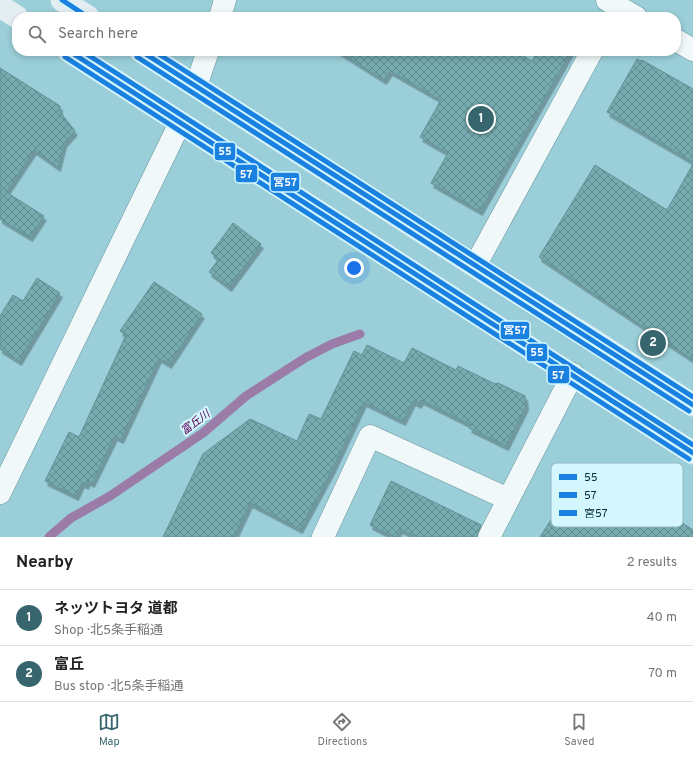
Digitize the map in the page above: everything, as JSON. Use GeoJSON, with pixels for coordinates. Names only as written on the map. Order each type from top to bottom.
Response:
{"type":"FeatureCollection","features":[{"type":"Feature","properties":{"kind":"highway"},"geometry":{"type":"LineString","coordinates":[[62,0],[80,12]]}},
{"type":"Feature","properties":{"kind":"highway"},"geometry":{"type":"LineString","coordinates":[[0,6],[12,14]]}},
{"type":"Feature","properties":{"kind":"highway"},"geometry":{"type":"LineString","coordinates":[[76,56],[693,452]]}},
{"type":"Feature","properties":{"kind":"highway"},"geometry":{"type":"LineString","coordinates":[[149,56],[693,405]]}},
{"type":"Feature","properties":{"kind":"street"},"geometry":{"type":"LineString","coordinates":[[221,12],[225,0]]}},
{"type":"Feature","properties":{"kind":"street"},"geometry":{"type":"LineString","coordinates":[[611,8],[622,12]]}},
{"type":"Feature","properties":{"kind":"street"},"geometry":{"type":"LineString","coordinates":[[681,43],[693,50]]}},
{"type":"Feature","properties":{"kind":"street"},"geometry":{"type":"LineString","coordinates":[[196,86],[206,56]]}},
{"type":"Feature","properties":{"kind":"street"},"geometry":{"type":"LineString","coordinates":[[475,266],[589,56]]}},
{"type":"Feature","properties":{"kind":"street"},"geometry":{"type":"LineString","coordinates":[[0,493],[180,123]]}},
{"type":"Feature","properties":{"kind":"street"},"geometry":{"type":"LineString","coordinates":[[489,537],[573,374]]}},
{"type":"Feature","properties":{"kind":"street"},"geometry":{"type":"LineString","coordinates":[[324,537],[370,436],[508,499]]}},
{"type":"Feature","properties":{"kind":"building"},"geometry":{"type":"Polygon","coordinates":[[[346,56],[524,56],[532,61],[535,56],[568,56],[480,211],[431,183],[448,153],[420,137],[441,100],[390,71],[384,80],[346,56]]]}},
{"type":"Feature","properties":{"kind":"building"},"geometry":{"type":"Polygon","coordinates":[[[637,59],[642,60],[693,89],[693,162],[607,112],[637,59]]]}},
{"type":"Feature","properties":{"kind":"building"},"geometry":{"type":"Polygon","coordinates":[[[0,68],[60,106],[60,112],[75,131],[64,143],[58,167],[34,150],[6,192],[44,216],[30,237],[0,219],[0,68]]]}},
{"type":"Feature","properties":{"kind":"building"},"geometry":{"type":"Polygon","coordinates":[[[693,164],[693,360],[539,257],[595,165],[667,210],[693,164]]]}},
{"type":"Feature","properties":{"kind":"building"},"geometry":{"type":"Polygon","coordinates":[[[233,223],[261,244],[229,287],[209,272],[219,259],[211,253],[233,223]]]}},
{"type":"Feature","properties":{"kind":"building"},"geometry":{"type":"Polygon","coordinates":[[[37,278],[60,293],[19,361],[0,349],[0,316],[13,295],[23,301],[37,278]]]}},
{"type":"Feature","properties":{"kind":"building"},"geometry":{"type":"Polygon","coordinates":[[[154,282],[202,314],[169,364],[159,358],[121,439],[115,436],[92,483],[88,481],[86,485],[82,483],[76,496],[45,481],[69,432],[79,437],[126,335],[120,331],[154,282]]]}},
{"type":"Feature","properties":{"kind":"building"},"geometry":{"type":"Polygon","coordinates":[[[367,345],[404,363],[412,348],[456,370],[458,366],[495,384],[498,383],[525,396],[526,406],[506,446],[469,428],[471,425],[421,400],[419,404],[413,401],[403,421],[364,402],[332,470],[300,529],[250,503],[234,537],[163,537],[203,454],[250,419],[297,441],[309,414],[321,419],[354,351],[362,355],[367,345]]]}},
{"type":"Feature","properties":{"kind":"building"},"geometry":{"type":"Polygon","coordinates":[[[391,481],[481,525],[477,537],[416,537],[400,529],[396,537],[394,537],[370,525],[391,481]]]}},
{"type":"Feature","properties":{"kind":"building"},"geometry":{"type":"Polygon","coordinates":[[[551,520],[551,527],[683,527],[683,523],[693,530],[693,537],[540,537],[551,520]]]}},
{"type":"Feature","properties":{"kind":"waterway","name":"富丘川"},"geometry":{"type":"LineString","coordinates":[[49,537],[71,518],[110,496],[203,433],[246,396],[305,358],[332,344],[360,334]]}},
{"type":"Feature","properties":{"kind":"transit line","name":"55"},"geometry":{"type":"LineString","coordinates":[[62,0],[80,12]]}},
{"type":"Feature","properties":{"kind":"transit line","name":"55"},"geometry":{"type":"LineString","coordinates":[[77,56],[693,453]]}},
{"type":"Feature","properties":{"kind":"transit line","name":"宮57"},"geometry":{"type":"LineString","coordinates":[[90,56],[693,445]]}},
{"type":"Feature","properties":{"kind":"transit line","name":"55"},"geometry":{"type":"LineString","coordinates":[[149,56],[693,405]]}},
{"type":"Feature","properties":{"kind":"transit line","name":"宮57"},"geometry":{"type":"LineString","coordinates":[[162,56],[693,397]]}},
{"type":"Feature","properties":{"kind":"transit line","name":"57"},"geometry":{"type":"LineString","coordinates":[[65,57],[689,459]]}},
{"type":"Feature","properties":{"kind":"transit line","name":"57"},"geometry":{"type":"LineString","coordinates":[[137,57],[689,411]]}},
{"type":"Feature","properties":{"kind":"place","name":"ネッツトヨタ 道都"},"geometry":{"type":"Point","coordinates":[481,119]}},
{"type":"Feature","properties":{"kind":"place","name":"富丘"},"geometry":{"type":"Point","coordinates":[653,343]}}]}
